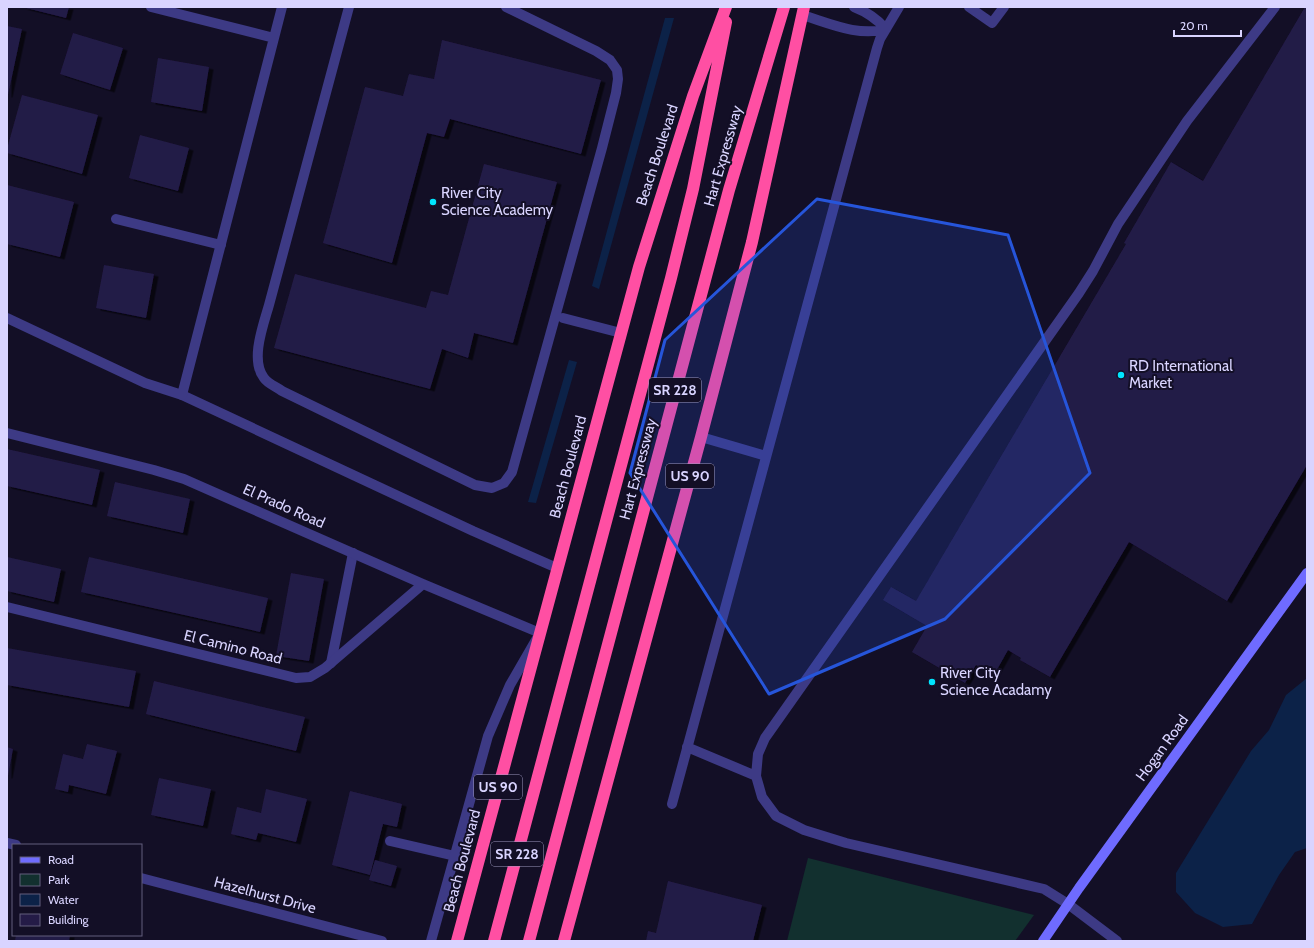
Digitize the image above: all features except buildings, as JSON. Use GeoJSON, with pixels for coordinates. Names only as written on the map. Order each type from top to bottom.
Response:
{"type":"FeatureCollection","features":[{"type":"Feature","properties":{"kind":"highway","name":"Beach Boulevard"},"geometry":{"type":"LineString","coordinates":[[457,941],[621,333],[658,205],[693,96],[726,7]]}},
{"type":"Feature","properties":{"kind":"highway","name":"Hart Expressway"},"geometry":{"type":"LineString","coordinates":[[494,941],[683,229],[715,82],[729,7]]}},
{"type":"Feature","properties":{"kind":"highway","name":"Hart Expressway"},"geometry":{"type":"LineString","coordinates":[[529,941],[727,197],[784,7]]}},
{"type":"Feature","properties":{"kind":"highway","name":"US 90"},"geometry":{"type":"LineString","coordinates":[[564,941],[701,437],[752,242],[803,11]]}},
{"type":"Feature","properties":{"kind":"main road","name":"Hogan Road"},"geometry":{"type":"LineString","coordinates":[[1043,941],[1068,904],[1307,573]]}},
{"type":"Feature","properties":{"kind":"street"},"geometry":{"type":"LineString","coordinates":[[151,7],[274,38]]}},
{"type":"Feature","properties":{"kind":"street"},"geometry":{"type":"LineString","coordinates":[[182,396],[282,7]]}},
{"type":"Feature","properties":{"kind":"street"},"geometry":{"type":"LineString","coordinates":[[348,7],[259,344],[257,357],[258,369],[265,380],[282,391],[475,485],[492,488],[504,483],[512,472],[559,317],[615,100],[618,79],[617,70],[610,60],[596,51],[506,7]]}},
{"type":"Feature","properties":{"kind":"street"},"geometry":{"type":"LineString","coordinates":[[854,7],[875,18],[886,29]]}},
{"type":"Feature","properties":{"kind":"street"},"geometry":{"type":"LineString","coordinates":[[672,804],[877,48],[899,7]]}},
{"type":"Feature","properties":{"kind":"street"},"geometry":{"type":"LineString","coordinates":[[969,7],[992,23],[1004,7]]}},
{"type":"Feature","properties":{"kind":"street"},"geometry":{"type":"LineString","coordinates":[[1117,941],[1068,904],[1044,889],[846,843],[804,830],[776,816],[762,798],[756,776],[758,754],[765,738],[1075,299],[1093,271],[1118,224],[1187,121],[1275,7]]}},
{"type":"Feature","properties":{"kind":"street"},"geometry":{"type":"LineString","coordinates":[[803,11],[853,30],[878,31],[886,29]]}},
{"type":"Feature","properties":{"kind":"street"},"geometry":{"type":"LineString","coordinates":[[116,219],[221,245]]}},
{"type":"Feature","properties":{"kind":"street"},"geometry":{"type":"LineString","coordinates":[[559,317],[621,333]]}},
{"type":"Feature","properties":{"kind":"street"},"geometry":{"type":"LineString","coordinates":[[7,318],[145,383],[182,396],[473,531],[557,568]]}},
{"type":"Feature","properties":{"kind":"street","name":"El Prado Road"},"geometry":{"type":"LineString","coordinates":[[7,433],[184,479],[423,584],[540,632]]}},
{"type":"Feature","properties":{"kind":"street"},"geometry":{"type":"LineString","coordinates":[[701,437],[766,456]]}},
{"type":"Feature","properties":{"kind":"street"},"geometry":{"type":"LineString","coordinates":[[331,663],[353,553]]}},
{"type":"Feature","properties":{"kind":"street","name":"El Camino Road"},"geometry":{"type":"LineString","coordinates":[[7,607],[296,678],[310,677],[325,668],[423,584]]}},
{"type":"Feature","properties":{"kind":"street"},"geometry":{"type":"LineString","coordinates":[[431,941],[483,752],[494,720],[515,675],[540,632]]}},
{"type":"Feature","properties":{"kind":"street"},"geometry":{"type":"LineString","coordinates":[[687,747],[756,776]]}},
{"type":"Feature","properties":{"kind":"street"},"geometry":{"type":"LineString","coordinates":[[390,842],[455,856]]}},
{"type":"Feature","properties":{"kind":"street","name":"Hazelhurst Drive"},"geometry":{"type":"LineString","coordinates":[[142,878],[356,938],[382,941]]}},
{"type":"Feature","properties":{"kind":"highlighted area"},"geometry":{"type":"Polygon","coordinates":[[[817,199],[1008,235],[1090,473],[945,619],[769,694],[630,473],[665,340],[817,199]]]}},
{"type":"Feature","properties":{"kind":"green space"},"geometry":{"type":"Polygon","coordinates":[[[808,858],[1034,915],[1015,941],[787,941],[808,858]]]}},
{"type":"Feature","properties":{"kind":"water"},"geometry":{"type":"Polygon","coordinates":[[[665,18],[674,18],[599,289],[592,286],[665,18]]]}},
{"type":"Feature","properties":{"kind":"water"},"geometry":{"type":"Polygon","coordinates":[[[569,360],[577,362],[536,503],[528,502],[569,360]]]}},
{"type":"Feature","properties":{"kind":"water"},"geometry":{"type":"Polygon","coordinates":[[[1307,678],[1307,848],[1295,852],[1279,875],[1252,924],[1223,927],[1195,913],[1176,892],[1176,873],[1251,751],[1269,730],[1286,695],[1307,678]]]}},
{"type":"Feature","properties":{"kind":"place","name":"River City Science Academy"},"geometry":{"type":"Point","coordinates":[433,202]}},
{"type":"Feature","properties":{"kind":"place","name":"RD International Market"},"geometry":{"type":"Point","coordinates":[1121,375]}},
{"type":"Feature","properties":{"kind":"place","name":"River City Science Acadamy"},"geometry":{"type":"Point","coordinates":[932,682]}}]}
